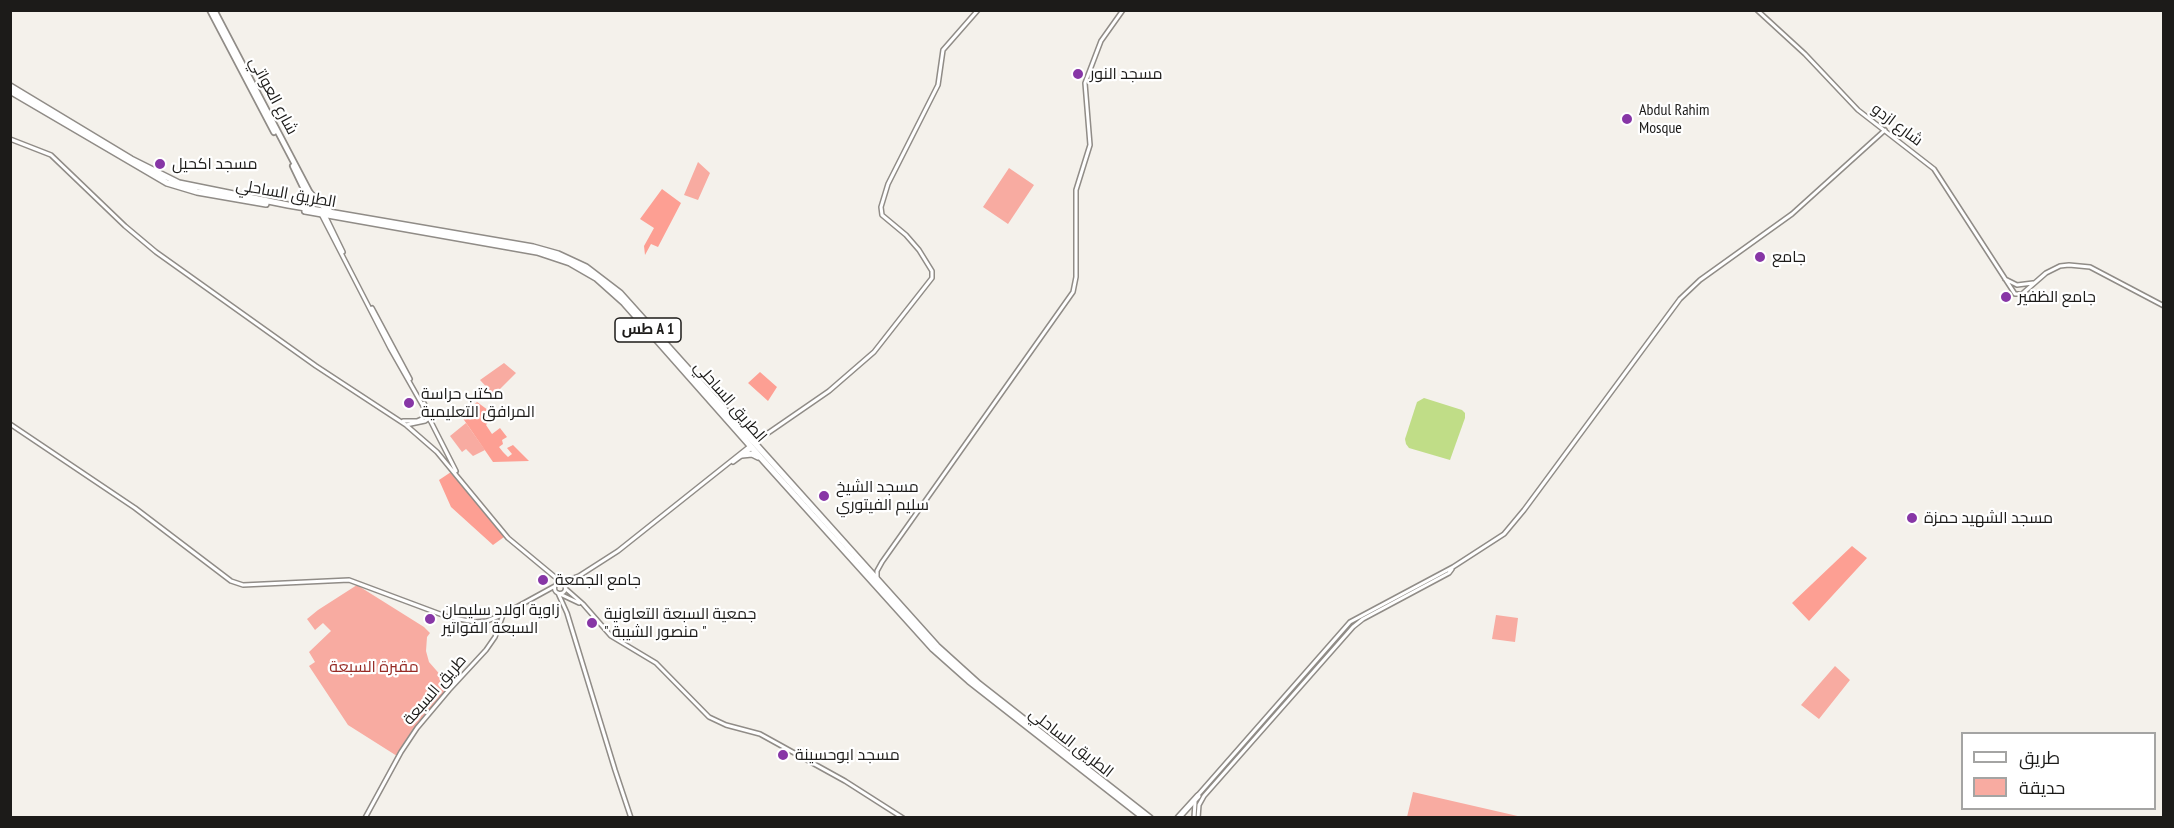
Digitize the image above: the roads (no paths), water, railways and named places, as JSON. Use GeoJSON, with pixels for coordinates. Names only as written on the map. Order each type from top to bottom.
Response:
{"type":"FeatureCollection","features":[{"type":"Feature","properties":{"kind":"highway","name":"الطريق الساحلي"},"geometry":{"type":"LineString","coordinates":[[10,87],[139,164],[173,181],[196,188],[323,214],[537,252],[570,263],[596,278],[624,303],[693,377]]}},
{"type":"Feature","properties":{"kind":"highway","name":"الطريق الساحلي"},"geometry":{"type":"LineString","coordinates":[[10,91],[166,183],[197,192],[533,247],[558,254],[597,273],[620,293],[743,434],[756,443],[762,456],[949,658],[1143,814]]}},
{"type":"Feature","properties":{"kind":"highway"},"geometry":{"type":"LineString","coordinates":[[288,205],[301,201],[308,192],[320,204],[336,213]]}},
{"type":"Feature","properties":{"kind":"highway"},"geometry":{"type":"LineString","coordinates":[[743,434],[742,455],[762,456]]}},
{"type":"Feature","properties":{"kind":"highway","name":"الطريق الساحلي"},"geometry":{"type":"LineString","coordinates":[[845,547],[876,587],[945,659],[989,697],[1143,814]]}},
{"type":"Feature","properties":{"kind":"highway"},"geometry":{"type":"LineString","coordinates":[[1178,818],[1197,796]]}},
{"type":"Feature","properties":{"kind":"highway"},"geometry":{"type":"LineString","coordinates":[[1143,814],[1151,818]]}},
{"type":"Feature","properties":{"kind":"main road","name":"شارع العواتي"},"geometry":{"type":"LineString","coordinates":[[212,10],[308,192]]}},
{"type":"Feature","properties":{"kind":"main road"},"geometry":{"type":"LineString","coordinates":[[308,192],[313,202],[308,210]]}},
{"type":"Feature","properties":{"kind":"street"},"geometry":{"type":"LineString","coordinates":[[540,596],[563,593],[579,576],[618,551],[756,443],[829,391],[874,352],[932,279],[932,271],[919,250],[906,235],[882,215],[881,207],[884,195],[908,142],[938,85],[943,50],[978,10]]}},
{"type":"Feature","properties":{"kind":"street"},"geometry":{"type":"LineString","coordinates":[[877,581],[879,567],[1073,292],[1076,276],[1076,190],[1090,145],[1085,82],[1101,41],[1123,10]]}},
{"type":"Feature","properties":{"kind":"street","name":"شارع ازدو"},"geometry":{"type":"LineString","coordinates":[[1757,10],[1805,54],[1853,106],[1924,160],[1939,175],[2016,295],[2022,294],[2033,283]]}},
{"type":"Feature","properties":{"kind":"street"},"geometry":{"type":"LineString","coordinates":[[1196,818],[1194,808],[1197,796],[1350,622],[1453,567],[1499,538],[1514,523],[1653,333],[1686,292],[1792,214],[1885,130]]}},
{"type":"Feature","properties":{"kind":"street"},"geometry":{"type":"LineString","coordinates":[[10,140],[51,155],[125,226],[156,252],[316,366],[406,425],[437,452],[458,475],[484,512],[508,538],[561,582],[615,639],[662,669],[709,717],[767,738],[845,781],[903,818]]}},
{"type":"Feature","properties":{"kind":"street"},"geometry":{"type":"LineString","coordinates":[[323,214],[428,410],[428,416],[458,475]]}},
{"type":"Feature","properties":{"kind":"street"},"geometry":{"type":"LineString","coordinates":[[2002,275],[2015,285],[2033,283],[2060,266],[2090,267],[2163,306]]}},
{"type":"Feature","properties":{"kind":"street"},"geometry":{"type":"LineString","coordinates":[[398,420],[417,421],[428,416]]}},
{"type":"Feature","properties":{"kind":"street"},"geometry":{"type":"LineString","coordinates":[[406,425],[425,421],[428,416]]}},
{"type":"Feature","properties":{"kind":"street"},"geometry":{"type":"LineString","coordinates":[[10,423],[135,508],[231,581],[243,585],[346,579],[459,620],[487,621],[540,596],[561,582],[579,576]]}},
{"type":"Feature","properties":{"kind":"street"},"geometry":{"type":"LineString","coordinates":[[866,568],[879,567]]}},
{"type":"Feature","properties":{"kind":"street"},"geometry":{"type":"LineString","coordinates":[[1196,818],[1204,796],[1353,627],[1367,616],[1449,573],[1453,567]]}},
{"type":"Feature","properties":{"kind":"street"},"geometry":{"type":"LineString","coordinates":[[550,575],[567,612],[631,818]]}},
{"type":"Feature","properties":{"kind":"street"},"geometry":{"type":"LineString","coordinates":[[566,589],[567,612]]}},
{"type":"Feature","properties":{"kind":"street"},"geometry":{"type":"LineString","coordinates":[[558,593],[585,606]]}},
{"type":"Feature","properties":{"kind":"street","name":"طريق السبعة"},"geometry":{"type":"LineString","coordinates":[[365,818],[401,752],[417,728],[448,690],[486,650],[495,637],[504,614]]}},
{"type":"Feature","properties":{"kind":"place","name":"مسجد النور"},"geometry":{"type":"Point","coordinates":[1078,74]}},
{"type":"Feature","properties":{"kind":"place","name":"Abdul Rahim Mosque"},"geometry":{"type":"Point","coordinates":[1627,119]}},
{"type":"Feature","properties":{"kind":"place","name":"مسجد اكحيل"},"geometry":{"type":"Point","coordinates":[160,164]}},
{"type":"Feature","properties":{"kind":"place","name":"جامع"},"geometry":{"type":"Point","coordinates":[1760,257]}},
{"type":"Feature","properties":{"kind":"place","name":"جامع الظفير"},"geometry":{"type":"Point","coordinates":[2006,297]}},
{"type":"Feature","properties":{"kind":"place","name":"مكتب حراسة المرافق التعليمية"},"geometry":{"type":"Point","coordinates":[409,403]}},
{"type":"Feature","properties":{"kind":"place","name":"مسجد الشيخ سليم الفيتوري"},"geometry":{"type":"Point","coordinates":[824,496]}},
{"type":"Feature","properties":{"kind":"place","name":"مسجد الشهيد حمزة"},"geometry":{"type":"Point","coordinates":[1912,518]}},
{"type":"Feature","properties":{"kind":"place","name":"جامع الجمعة"},"geometry":{"type":"Point","coordinates":[543,580]}},
{"type":"Feature","properties":{"kind":"place","name":"زاوية اولاد سليمان السبعة الفواتير"},"geometry":{"type":"Point","coordinates":[430,619]}},
{"type":"Feature","properties":{"kind":"place","name":"جمعية السبعة التعاونية \" منصور الشيبة \""},"geometry":{"type":"Point","coordinates":[592,623]}},
{"type":"Feature","properties":{"kind":"place","name":"مسجد ابوحسينة"},"geometry":{"type":"Point","coordinates":[783,755]}},
{"type":"Feature","properties":{"kind":"park label","name":"مقبرة السبعة"},"geometry":{"type":"Point","coordinates":[374,667]}}]}
